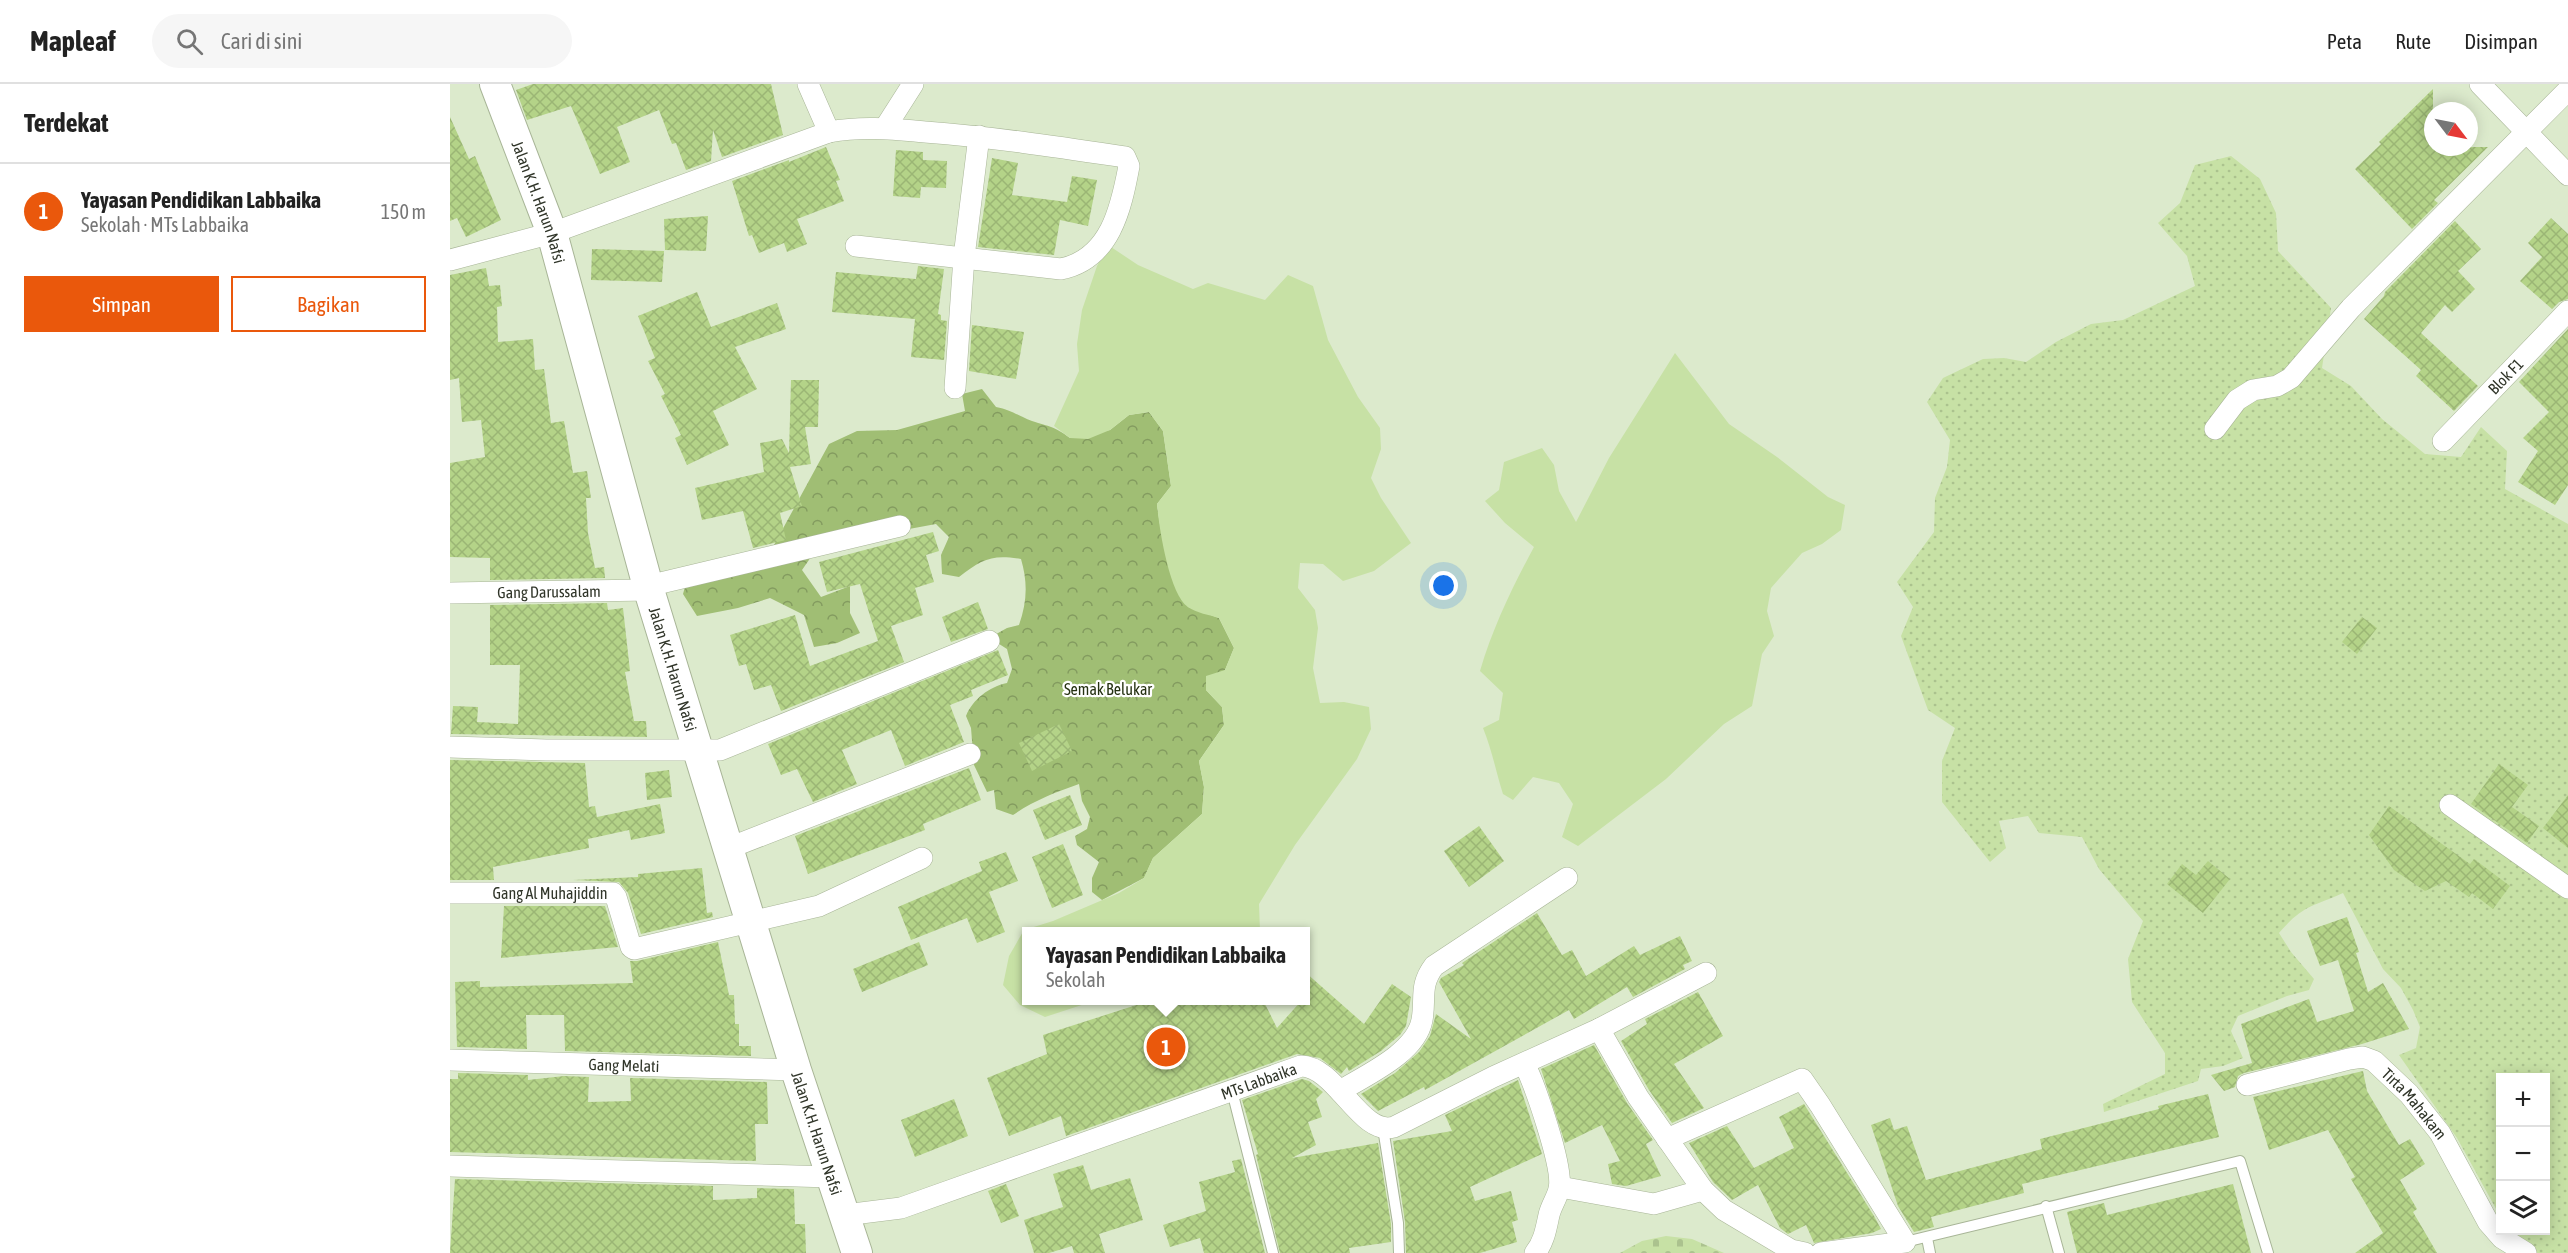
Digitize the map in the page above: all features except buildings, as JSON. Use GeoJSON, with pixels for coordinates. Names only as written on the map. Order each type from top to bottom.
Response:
{"type":"FeatureCollection","features":[{"type":"Feature","properties":{"kind":"main road","name":"Jalan K.H. Harun Nafsi"},"geometry":{"type":"LineString","coordinates":[[495,84],[552,233],[649,588],[796,1070],[857,1253]]}},
{"type":"Feature","properties":{"kind":"street"},"geometry":{"type":"LineString","coordinates":[[808,84],[829,132]]}},
{"type":"Feature","properties":{"kind":"street"},"geometry":{"type":"LineString","coordinates":[[885,128],[913,84]]}},
{"type":"Feature","properties":{"kind":"street"},"geometry":{"type":"LineString","coordinates":[[2480,84],[2568,175]]}},
{"type":"Feature","properties":{"kind":"street"},"geometry":{"type":"LineString","coordinates":[[2215,429],[2237,400],[2253,390],[2277,386],[2291,378],[2366,293],[2568,90]]}},
{"type":"Feature","properties":{"kind":"street"},"geometry":{"type":"LineString","coordinates":[[450,260],[552,233],[829,132],[867,127],[979,136],[1125,157],[1130,166],[1122,207],[1116,221],[1088,258],[1076,266],[1061,269],[856,246]]}},
{"type":"Feature","properties":{"kind":"street"},"geometry":{"type":"LineString","coordinates":[[955,388],[964,257],[979,136]]}},
{"type":"Feature","properties":{"kind":"street","name":"Blok F1"},"geometry":{"type":"LineString","coordinates":[[2444,441],[2568,311]]}},
{"type":"Feature","properties":{"kind":"street","name":"Gang Darussalam"},"geometry":{"type":"LineString","coordinates":[[450,593],[649,588],[900,526]]}},
{"type":"Feature","properties":{"kind":"street"},"geometry":{"type":"LineString","coordinates":[[450,747],[720,750],[989,641]]}},
{"type":"Feature","properties":{"kind":"street"},"geometry":{"type":"LineString","coordinates":[[729,848],[969,753]]}},
{"type":"Feature","properties":{"kind":"street"},"geometry":{"type":"LineString","coordinates":[[2450,805],[2568,888]]}},
{"type":"Feature","properties":{"kind":"street"},"geometry":{"type":"LineString","coordinates":[[752,922],[819,906],[922,858]]}},
{"type":"Feature","properties":{"kind":"street"},"geometry":{"type":"LineString","coordinates":[[1340,1091],[1403,1052],[1412,1041],[1422,1021],[1423,988],[1426,976],[1434,966],[1567,878]]}},
{"type":"Feature","properties":{"kind":"street","name":"Gang Al Muhajiddin"},"geometry":{"type":"LineString","coordinates":[[450,893],[613,893],[631,947],[634,949],[752,922]]}},
{"type":"Feature","properties":{"kind":"street"},"geometry":{"type":"LineString","coordinates":[[1383,1128],[1394,1127],[1493,1077],[1525,1065],[1706,973]]}},
{"type":"Feature","properties":{"kind":"street"},"geometry":{"type":"LineString","coordinates":[[1599,1029],[1638,1097],[1703,1190],[1724,1210],[1791,1250],[1805,1253]]}},
{"type":"Feature","properties":{"kind":"street","name":"Tirta Mahakam"},"geometry":{"type":"LineString","coordinates":[[2247,1085],[2349,1059],[2363,1057],[2374,1061],[2409,1094],[2440,1133],[2488,1222],[2502,1238],[2526,1253]]}},
{"type":"Feature","properties":{"kind":"street","name":"Gang Melati"},"geometry":{"type":"LineString","coordinates":[[450,1060],[796,1070]]}},
{"type":"Feature","properties":{"kind":"street"},"geometry":{"type":"LineString","coordinates":[[1525,1065],[1544,1112],[1557,1164],[1560,1187],[1550,1212],[1545,1236],[1534,1253]]}},
{"type":"Feature","properties":{"kind":"street","name":"MTs Labbaika"},"geometry":{"type":"LineString","coordinates":[[845,1215],[901,1208],[1289,1069],[1309,1066],[1322,1074],[1374,1125],[1383,1128]]}},
{"type":"Feature","properties":{"kind":"street"},"geometry":{"type":"LineString","coordinates":[[1667,1139],[1802,1079],[1905,1242],[1821,1253]]}},
{"type":"Feature","properties":{"kind":"street"},"geometry":{"type":"LineString","coordinates":[[450,1167],[831,1177]]}},
{"type":"Feature","properties":{"kind":"street"},"geometry":{"type":"LineString","coordinates":[[1560,1187],[1654,1204],[1703,1190]]}},
{"type":"Feature","properties":{"kind":"lane"},"geometry":{"type":"LineString","coordinates":[[1232,1091],[1273,1253]]}},
{"type":"Feature","properties":{"kind":"lane"},"geometry":{"type":"LineString","coordinates":[[1383,1128],[1398,1223],[1399,1253]]}},
{"type":"Feature","properties":{"kind":"lane"},"geometry":{"type":"LineString","coordinates":[[1905,1242],[2046,1206],[2240,1161],[2268,1253]]}},
{"type":"Feature","properties":{"kind":"lane"},"geometry":{"type":"LineString","coordinates":[[2046,1206],[2059,1253]]}},
{"type":"Feature","properties":{"kind":"lane"},"geometry":{"type":"LineString","coordinates":[[1927,1238],[1930,1253]]}},
{"type":"Feature","properties":{"kind":"green space"},"geometry":{"type":"Polygon","coordinates":[[[2231,156],[2260,179],[2276,213],[2278,251],[2331,308],[2322,368],[2351,386],[2382,419],[2425,454],[2461,457],[2481,427],[2507,451],[2505,489],[2568,524],[2568,1253],[2528,1253],[2524,1244],[2515,1235],[2550,1235],[2550,1073],[2496,1073],[2496,1209],[2457,1138],[2399,1055],[2416,1048],[2420,1027],[2401,988],[2383,969],[2343,893],[2302,912],[2279,933],[2291,952],[2314,979],[2309,990],[2287,996],[2238,1016],[2231,1031],[2243,1058],[2223,1066],[2201,1069],[2198,1081],[2104,1112],[2103,1104],[2165,1074],[2165,1053],[2132,1002],[2128,959],[2143,921],[2099,869],[2082,837],[2039,833],[2028,816],[1999,821],[2006,848],[1990,862],[1942,802],[1942,761],[1955,728],[1928,710],[1901,636],[1913,607],[1897,582],[1934,532],[1935,498],[1947,467],[1950,440],[1927,402],[1943,378],[1983,359],[2004,358],[2026,362],[2056,342],[2091,324],[2123,320],[2195,286],[2187,256],[2158,223],[2180,203],[2195,165],[2231,156]]]}},
{"type":"Feature","properties":{"kind":"green space"},"geometry":{"type":"Polygon","coordinates":[[[1108,245],[1138,265],[1193,289],[1208,283],[1265,300],[1288,275],[1313,286],[1328,340],[1358,397],[1380,428],[1381,449],[1371,478],[1381,498],[1411,543],[1374,571],[1343,581],[1323,564],[1300,563],[1298,588],[1315,610],[1318,628],[1313,668],[1320,703],[1344,702],[1369,707],[1371,729],[1357,759],[1295,845],[1259,904],[1260,927],[1034,927],[1119,893],[1144,878],[1153,858],[1202,814],[1204,787],[1199,761],[1224,725],[1222,707],[1206,690],[1206,676],[1225,670],[1234,648],[1219,618],[1188,607],[1175,589],[1163,543],[1157,504],[1171,486],[1163,431],[1149,412],[1129,415],[1110,430],[1088,439],[1070,438],[1054,426],[1079,371],[1077,344],[1082,310],[1097,266],[1108,245]]]}},
{"type":"Feature","properties":{"kind":"green space"},"geometry":{"type":"Polygon","coordinates":[[[1675,353],[1729,424],[1777,457],[1828,497],[1845,505],[1841,530],[1822,544],[1802,553],[1771,588],[1767,611],[1774,636],[1762,654],[1752,706],[1724,724],[1666,779],[1578,846],[1562,837],[1573,804],[1559,783],[1533,777],[1513,800],[1503,794],[1483,728],[1499,720],[1503,693],[1480,671],[1504,608],[1534,547],[1505,523],[1485,501],[1499,490],[1504,462],[1542,448],[1554,465],[1559,491],[1576,522],[1609,458],[1675,353]]]}},
{"type":"Feature","properties":{"kind":"green space","name":"Semak Belukar"},"geometry":{"type":"Polygon","coordinates":[[[982,389],[996,407],[1052,427],[1070,438],[1110,430],[1129,415],[1149,412],[1163,431],[1171,486],[1157,504],[1172,569],[1188,607],[1219,618],[1234,648],[1225,670],[1206,690],[1222,707],[1224,725],[1199,761],[1204,787],[1202,814],[1153,858],[1144,878],[1102,900],[1092,892],[1092,878],[1099,862],[1077,845],[1075,836],[1087,829],[1090,817],[1082,801],[1079,784],[1045,797],[1013,815],[996,809],[994,790],[987,792],[974,765],[971,728],[966,716],[982,695],[994,687],[1007,683],[1012,669],[1007,649],[996,642],[964,652],[1007,628],[1019,625],[1026,592],[1021,559],[1002,557],[988,559],[959,577],[942,574],[941,555],[949,537],[936,524],[909,529],[811,557],[802,570],[821,597],[850,586],[850,613],[860,633],[837,643],[814,647],[804,615],[770,598],[738,608],[697,616],[683,594],[688,576],[736,574],[774,545],[829,444],[857,431],[897,430],[965,411],[962,394],[982,389]]]}},
{"type":"Feature","properties":{"kind":"green space"},"geometry":{"type":"Polygon","coordinates":[[[1022,933],[1022,1005],[1082,1005],[1045,1017],[1020,1005],[1003,985],[1009,956],[1022,933]]]}},
{"type":"Feature","properties":{"kind":"green space"},"geometry":{"type":"Polygon","coordinates":[[[1666,1236],[1692,1239],[1724,1253],[1620,1253],[1642,1241],[1666,1236]]]}},
{"type":"Feature","properties":{"kind":"place","name":"Yayasan Pendidikan Labbaika"},"geometry":{"type":"Point","coordinates":[1166,1047]}}]}
